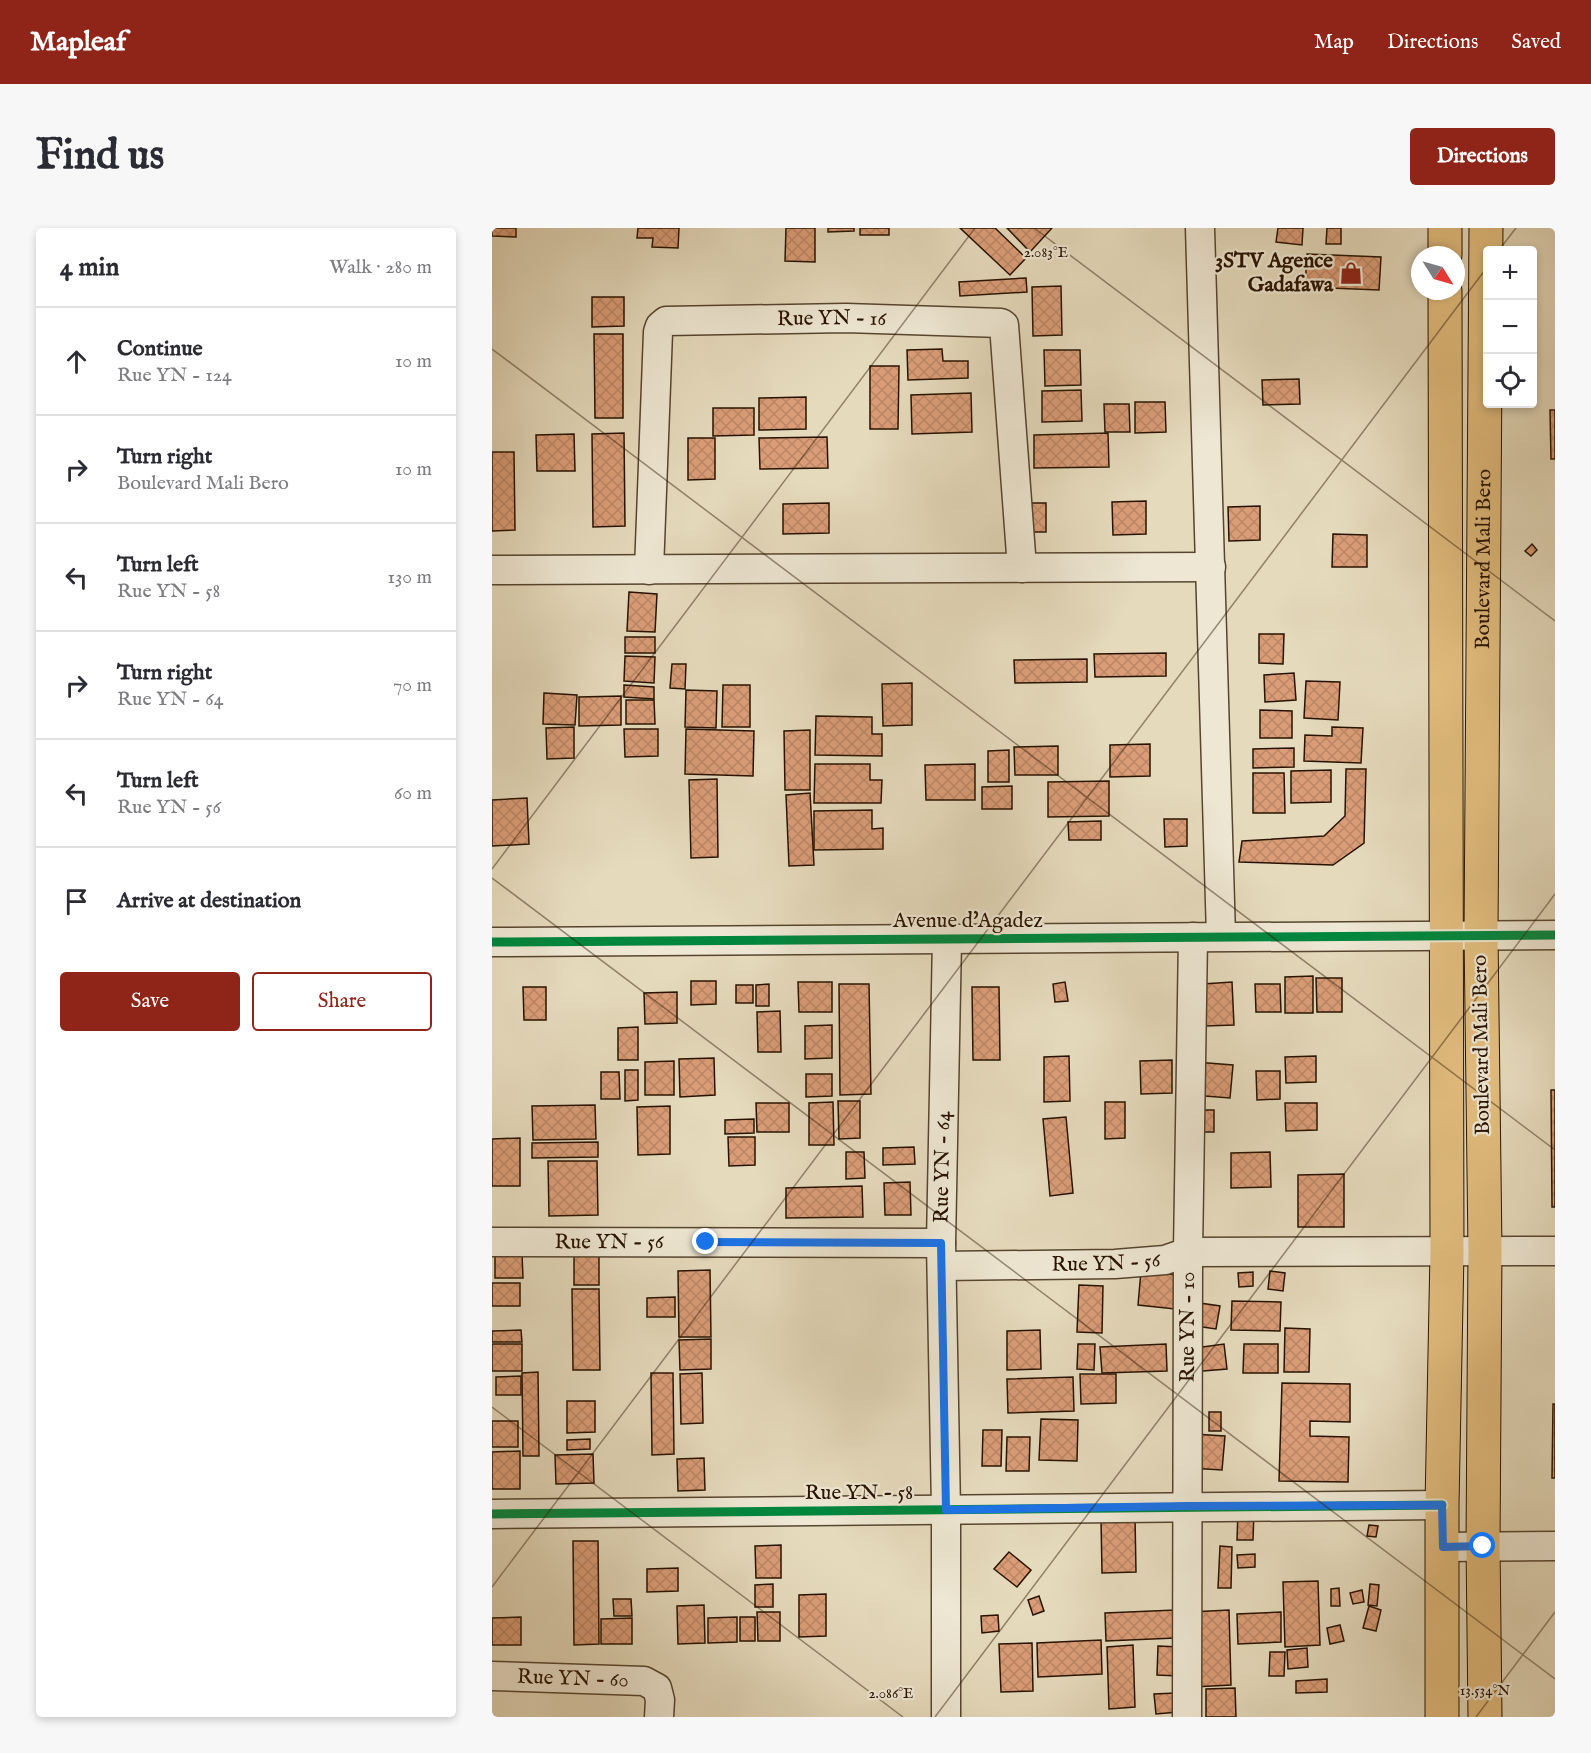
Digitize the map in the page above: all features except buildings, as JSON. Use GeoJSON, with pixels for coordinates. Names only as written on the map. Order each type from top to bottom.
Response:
{"type":"FeatureCollection","features":[{"type":"Feature","properties":{"kind":"main road"},"geometry":{"type":"LineString","coordinates":[[1444,228],[1444,246]]}},
{"type":"Feature","properties":{"kind":"main road","name":"Boulevard Mali Bero"},"geometry":{"type":"LineString","coordinates":[[1485,1717],[1483,1546],[1485,1250],[1480,934],[1486,228]]}},
{"type":"Feature","properties":{"kind":"main road","name":"Boulevard Mali Bero"},"geometry":{"type":"LineString","coordinates":[[1442,1717],[1442,1505],[1447,1252],[1444,934],[1444,300]]}},
{"type":"Feature","properties":{"kind":"street","name":"Rue YN - 10"},"geometry":{"type":"LineString","coordinates":[[1187,1717],[1188,1252],[1207,937],[1211,567],[1200,228]]}},
{"type":"Feature","properties":{"kind":"street","name":"Rue YN - 16"},"geometry":{"type":"LineString","coordinates":[[650,570],[660,326],[666,321],[846,318],[1001,323],[1004,325],[1022,568]]}},
{"type":"Feature","properties":{"kind":"street"},"geometry":{"type":"LineString","coordinates":[[492,570],[1211,567]]}},
{"type":"Feature","properties":{"kind":"street","name":"Avenue d'Agadez"},"geometry":{"type":"LineString","coordinates":[[492,942],[1555,935]]}},
{"type":"Feature","properties":{"kind":"street","name":"Rue YN - 64"},"geometry":{"type":"LineString","coordinates":[[945,1717],[946,1510],[942,1255],[947,939]]}},
{"type":"Feature","properties":{"kind":"street","name":"Rue YN - 56"},"geometry":{"type":"LineString","coordinates":[[492,1242],[942,1255],[1115,1264],[1165,1260],[1188,1252],[1555,1251]]}},
{"type":"Feature","properties":{"kind":"street","name":"Rue YN - 58"},"geometry":{"type":"LineString","coordinates":[[492,1514],[1442,1505]]}},
{"type":"Feature","properties":{"kind":"street"},"geometry":{"type":"LineString","coordinates":[[1443,1547],[1555,1546]]}},
{"type":"Feature","properties":{"kind":"street","name":"Rue YN - 60"},"geometry":{"type":"LineString","coordinates":[[492,1676],[644,1681],[657,1688],[660,1717]]}},
{"type":"Feature","properties":{"kind":"cycle path"},"geometry":{"type":"LineString","coordinates":[[492,942],[1555,935]]}},
{"type":"Feature","properties":{"kind":"cycle path"},"geometry":{"type":"LineString","coordinates":[[492,1514],[1442,1505]]}},
{"type":"Feature","properties":{"kind":"place","name":"3STV Agence Gadafawa"},"geometry":{"type":"Point","coordinates":[1351,273]}},
{"type":"Feature","properties":{"kind":"route"},"geometry":{"type":"LineString","coordinates":[[706,1242],[941,1243],[946,1510],[1442,1505],[1443,1547],[1483,1546]]}}]}
